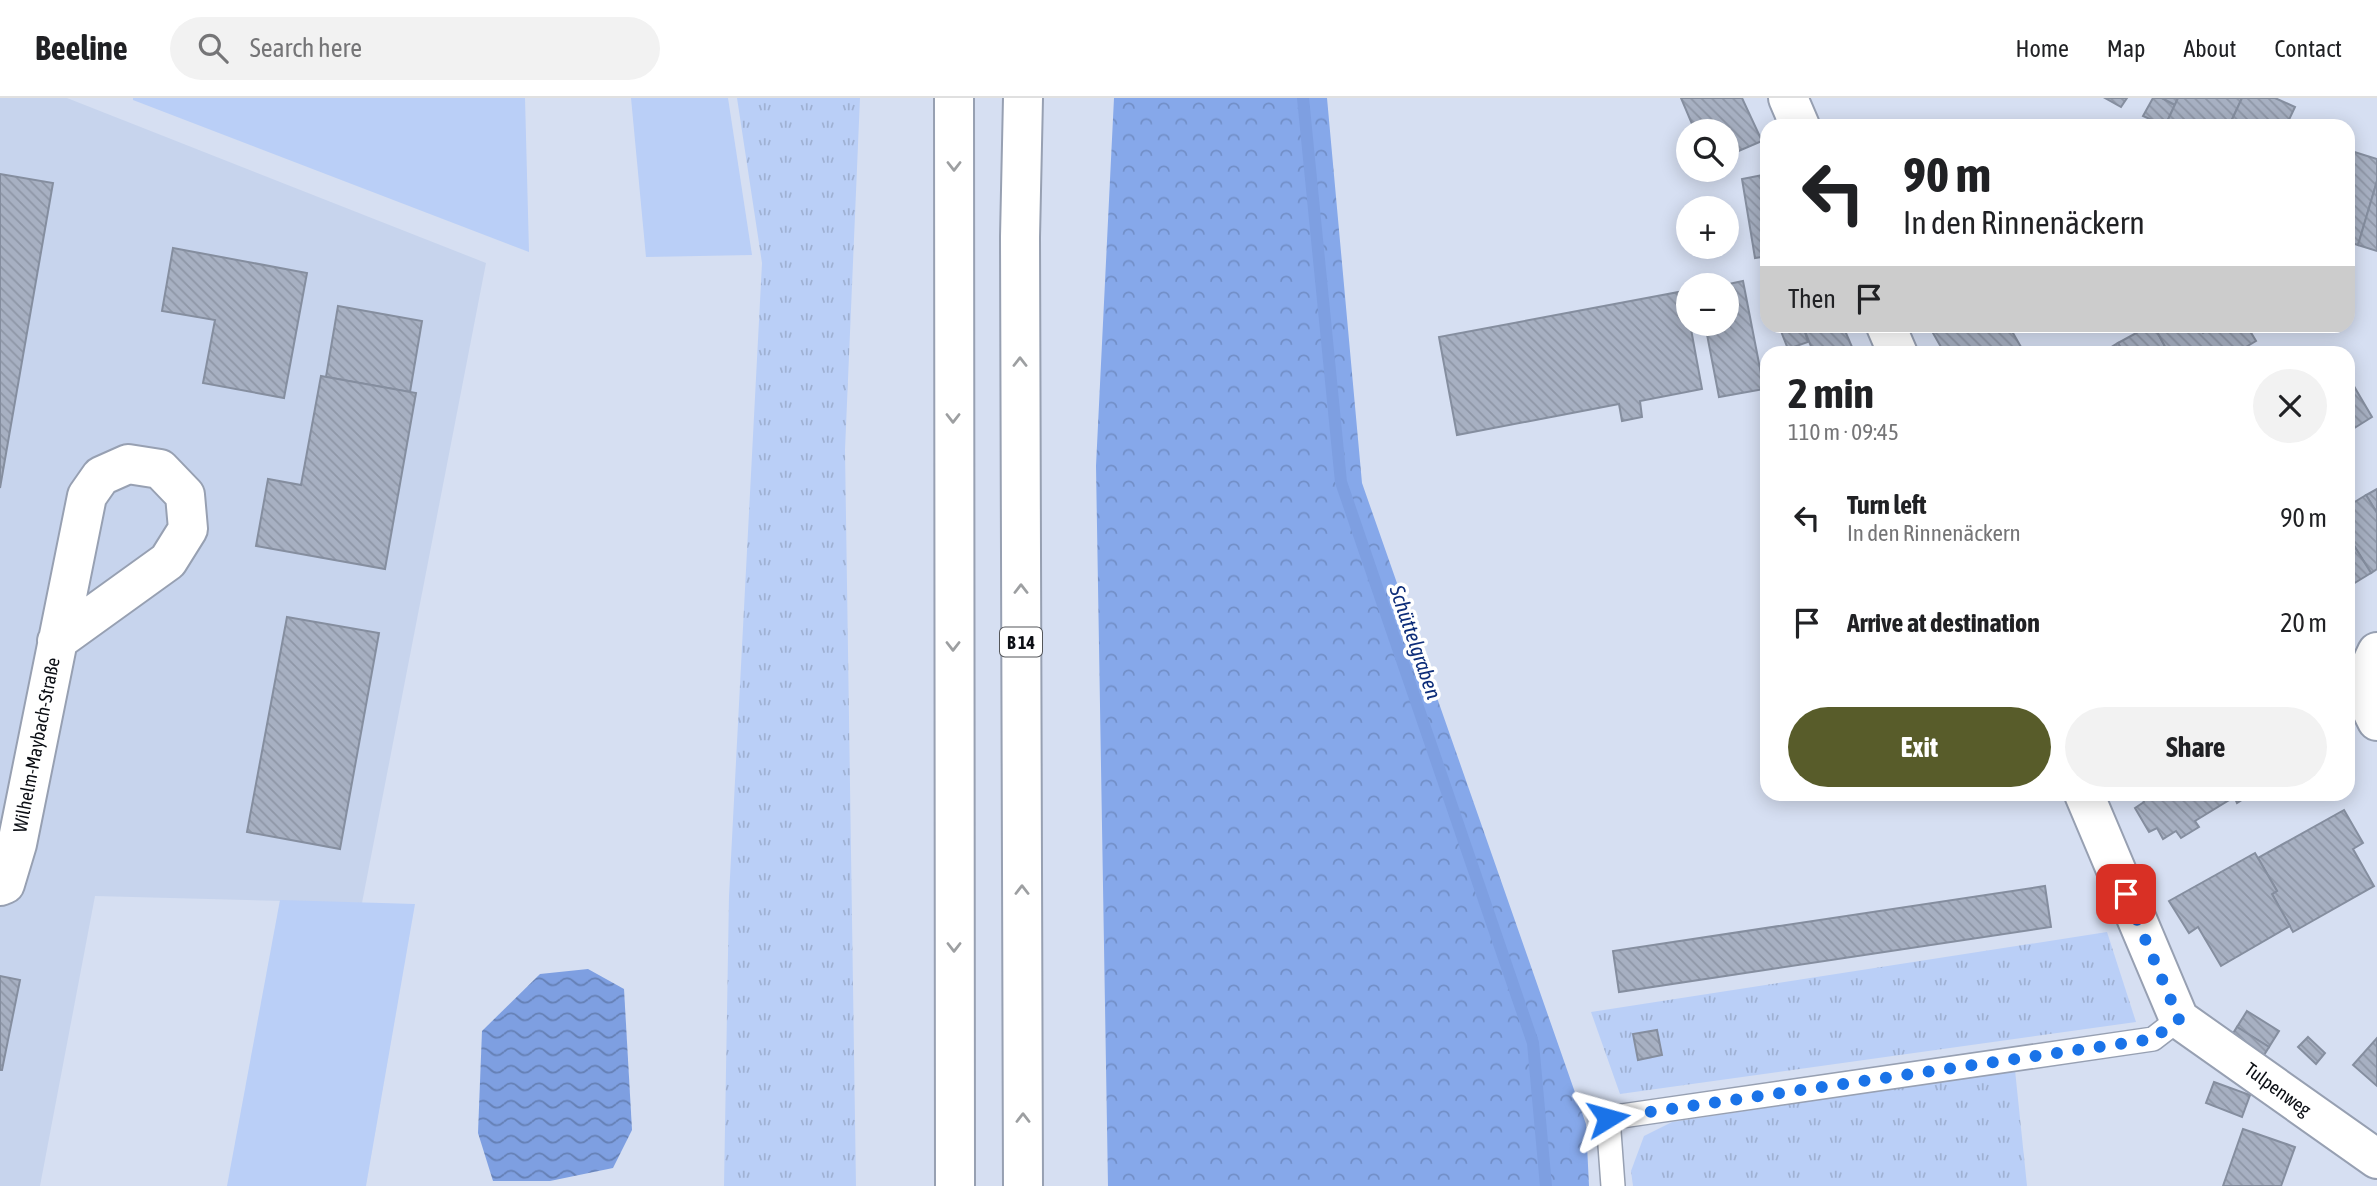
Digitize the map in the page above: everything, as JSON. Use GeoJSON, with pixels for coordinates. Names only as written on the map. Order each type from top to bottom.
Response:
{"type":"FeatureCollection","features":[{"type":"Feature","properties":{"kind":"main road"},"geometry":{"type":"LineString","coordinates":[[954,98],[955,1186]]}},
{"type":"Feature","properties":{"kind":"main road","name":"B 14"},"geometry":{"type":"LineString","coordinates":[[1023,98],[1020,237],[1023,1186]]}},
{"type":"Feature","properties":{"kind":"main road"},"geometry":{"type":"LineString","coordinates":[[1788,98],[1797,119]]}},
{"type":"Feature","properties":{"kind":"main road","name":"Wilhelm-Maybach-Straße"},"geometry":{"type":"LineString","coordinates":[[0,886],[5,884],[17,844],[57,641]]}},
{"type":"Feature","properties":{"kind":"main road"},"geometry":{"type":"LineString","coordinates":[[2363,668],[2370,707],[2377,720]]}},
{"type":"Feature","properties":{"kind":"main road"},"geometry":{"type":"LineString","coordinates":[[2087,801],[2179,1019]]}},
{"type":"Feature","properties":{"kind":"main road","name":"Tulpenweg"},"geometry":{"type":"LineString","coordinates":[[2179,1019],[2377,1159]]}},
{"type":"Feature","properties":{"kind":"lane"},"geometry":{"type":"LineString","coordinates":[[1613,1186],[1608,1118],[2153,1039],[2179,1019]]}},
{"type":"Feature","properties":{"kind":"shaded area"},"geometry":{"type":"Polygon","coordinates":[[[0,98],[67,98],[486,263],[362,903],[95,896],[40,1186],[0,1186],[0,98]]]}},
{"type":"Feature","properties":{"kind":"green space"},"geometry":{"type":"Polygon","coordinates":[[[525,98],[529,252],[133,100],[525,98]]]}},
{"type":"Feature","properties":{"kind":"green space"},"geometry":{"type":"Polygon","coordinates":[[[631,98],[728,98],[752,255],[646,257],[631,98]]]}},
{"type":"Feature","properties":{"kind":"green space"},"geometry":{"type":"Polygon","coordinates":[[[737,98],[860,98],[845,450],[856,1186],[724,1186],[729,896],[762,263],[737,98]]]}},
{"type":"Feature","properties":{"kind":"green space"},"geometry":{"type":"Polygon","coordinates":[[[1114,98],[1327,98],[1362,483],[1586,1124],[1589,1186],[1108,1186],[1096,466],[1114,98]]]}},
{"type":"Feature","properties":{"kind":"green space"},"geometry":{"type":"Polygon","coordinates":[[[280,900],[415,904],[366,1186],[227,1186],[280,900]]]}},
{"type":"Feature","properties":{"kind":"green space"},"geometry":{"type":"Polygon","coordinates":[[[2107,932],[2136,1022],[1620,1094],[1591,1012],[2107,932]]]}},
{"type":"Feature","properties":{"kind":"green space"},"geometry":{"type":"Polygon","coordinates":[[[2015,1070],[2027,1186],[1633,1186],[1631,1171],[1644,1136],[1672,1122],[2015,1070]]]}},
{"type":"Feature","properties":{"kind":"water"},"geometry":{"type":"Polygon","coordinates":[[[588,969],[624,989],[632,1130],[613,1168],[550,1181],[493,1181],[478,1133],[482,1031],[540,974],[588,969]]]}},
{"type":"Feature","properties":{"kind":"building"},"geometry":{"type":"Polygon","coordinates":[[[1681,98],[1742,98],[1760,142],[1739,151],[1739,119],[1690,119],[1681,98]]]}},
{"type":"Feature","properties":{"kind":"building"},"geometry":{"type":"Polygon","coordinates":[[[2105,98],[2127,98],[2121,107],[2105,98]]]}},
{"type":"Feature","properties":{"kind":"building"},"geometry":{"type":"Polygon","coordinates":[[[2153,98],[2162,98],[2175,105],[2168,119],[2150,119],[2143,116],[2153,98]]]}},
{"type":"Feature","properties":{"kind":"building"},"geometry":{"type":"Polygon","coordinates":[[[2162,98],[2178,98],[2175,105],[2162,98]]]}},
{"type":"Feature","properties":{"kind":"building"},"geometry":{"type":"Polygon","coordinates":[[[2178,98],[2242,98],[2232,119],[2168,119],[2178,98]]]}},
{"type":"Feature","properties":{"kind":"building"},"geometry":{"type":"Polygon","coordinates":[[[2242,98],[2275,98],[2295,107],[2289,119],[2232,119],[2242,98]]]}},
{"type":"Feature","properties":{"kind":"building"},"geometry":{"type":"Polygon","coordinates":[[[2355,152],[2377,159],[2377,181],[2358,245],[2355,244],[2355,152]]]}},
{"type":"Feature","properties":{"kind":"building"},"geometry":{"type":"Polygon","coordinates":[[[0,174],[53,183],[0,488],[0,174]]]}},
{"type":"Feature","properties":{"kind":"building"},"geometry":{"type":"Polygon","coordinates":[[[1760,176],[1760,257],[1755,258],[1742,179],[1760,176]]]}},
{"type":"Feature","properties":{"kind":"building"},"geometry":{"type":"Polygon","coordinates":[[[2377,181],[2377,251],[2358,245],[2377,181]]]}},
{"type":"Feature","properties":{"kind":"building"},"geometry":{"type":"Polygon","coordinates":[[[173,248],[307,273],[284,398],[203,383],[215,320],[162,311],[173,248]]]}},
{"type":"Feature","properties":{"kind":"building"},"geometry":{"type":"Polygon","coordinates":[[[1743,281],[1760,368],[1760,390],[1719,397],[1707,336],[1739,336],[1739,282],[1743,281]]]}},
{"type":"Feature","properties":{"kind":"building"},"geometry":{"type":"Polygon","coordinates":[[[1676,293],[1676,336],[1692,336],[1702,389],[1640,401],[1642,417],[1622,421],[1619,404],[1457,435],[1439,337],[1676,293]]]}},
{"type":"Feature","properties":{"kind":"building"},"geometry":{"type":"Polygon","coordinates":[[[338,306],[422,321],[410,392],[326,377],[338,306]]]}},
{"type":"Feature","properties":{"kind":"building"},"geometry":{"type":"Polygon","coordinates":[[[1782,333],[1805,333],[1808,342],[1787,346],[1782,333]]]}},
{"type":"Feature","properties":{"kind":"building"},"geometry":{"type":"Polygon","coordinates":[[[1806,333],[1846,333],[1852,346],[1811,346],[1806,333]]]}},
{"type":"Feature","properties":{"kind":"building"},"geometry":{"type":"Polygon","coordinates":[[[1933,333],[2013,333],[2020,346],[1940,346],[1933,333]]]}},
{"type":"Feature","properties":{"kind":"building"},"geometry":{"type":"Polygon","coordinates":[[[2136,333],[2158,333],[2165,346],[2120,346],[2118,343],[2136,333]]]}},
{"type":"Feature","properties":{"kind":"building"},"geometry":{"type":"Polygon","coordinates":[[[2158,333],[2251,333],[2256,341],[2248,346],[2165,346],[2158,333]]]}},
{"type":"Feature","properties":{"kind":"building"},"geometry":{"type":"Polygon","coordinates":[[[321,376],[416,393],[385,569],[256,546],[268,479],[301,485],[321,376]]]}},
{"type":"Feature","properties":{"kind":"building"},"geometry":{"type":"Polygon","coordinates":[[[2355,388],[2372,417],[2355,428],[2355,388]]]}},
{"type":"Feature","properties":{"kind":"building"},"geometry":{"type":"Polygon","coordinates":[[[2377,489],[2377,513],[2366,495],[2377,489]]]}},
{"type":"Feature","properties":{"kind":"building"},"geometry":{"type":"Polygon","coordinates":[[[2366,495],[2377,513],[2377,569],[2371,573],[2355,547],[2355,502],[2366,495]]]}},
{"type":"Feature","properties":{"kind":"building"},"geometry":{"type":"Polygon","coordinates":[[[2355,547],[2371,573],[2355,583],[2355,547]]]}},
{"type":"Feature","properties":{"kind":"building"},"geometry":{"type":"Polygon","coordinates":[[[287,617],[379,633],[340,849],[247,832],[287,617]]]}},
{"type":"Feature","properties":{"kind":"building"},"geometry":{"type":"Polygon","coordinates":[[[2228,801],[2195,821],[2199,827],[2181,838],[2176,831],[2163,839],[2157,828],[2149,832],[2135,808],[2144,802],[2228,801]]]}},
{"type":"Feature","properties":{"kind":"building"},"geometry":{"type":"Polygon","coordinates":[[[2344,810],[2363,843],[2353,849],[2374,886],[2293,932],[2272,894],[2277,891],[2258,858],[2344,810]]]}},
{"type":"Feature","properties":{"kind":"building"},"geometry":{"type":"Polygon","coordinates":[[[2255,853],[2277,891],[2272,894],[2290,926],[2221,966],[2198,927],[2189,933],[2169,901],[2255,853]]]}},
{"type":"Feature","properties":{"kind":"building"},"geometry":{"type":"Polygon","coordinates":[[[2045,886],[2051,927],[1619,992],[1613,951],[2045,886]]]}},
{"type":"Feature","properties":{"kind":"building"},"geometry":{"type":"Polygon","coordinates":[[[0,976],[20,980],[2,1070],[0,1070],[0,976]]]}},
{"type":"Feature","properties":{"kind":"building"},"geometry":{"type":"Polygon","coordinates":[[[2247,1011],[2279,1031],[2269,1047],[2237,1027],[2247,1011]]]}},
{"type":"Feature","properties":{"kind":"building"},"geometry":{"type":"Polygon","coordinates":[[[2237,1027],[2269,1047],[2259,1063],[2227,1043],[2237,1027]]]}},
{"type":"Feature","properties":{"kind":"building"},"geometry":{"type":"Polygon","coordinates":[[[1657,1030],[1662,1055],[1638,1060],[1633,1034],[1657,1030]]]}},
{"type":"Feature","properties":{"kind":"building"},"geometry":{"type":"Polygon","coordinates":[[[2308,1037],[2325,1053],[2316,1064],[2298,1047],[2308,1037]]]}},
{"type":"Feature","properties":{"kind":"building"},"geometry":{"type":"Polygon","coordinates":[[[2377,1038],[2377,1086],[2353,1065],[2377,1038]]]}},
{"type":"Feature","properties":{"kind":"building"},"geometry":{"type":"Polygon","coordinates":[[[2214,1082],[2250,1095],[2242,1117],[2206,1103],[2214,1082]]]}},
{"type":"Feature","properties":{"kind":"building"},"geometry":{"type":"Polygon","coordinates":[[[2243,1129],[2295,1147],[2281,1186],[2223,1186],[2243,1129]]]}},
{"type":"Feature","properties":{"kind":"waterway","name":"Schüttelgraben"},"geometry":{"type":"LineString","coordinates":[[1303,98],[1341,482],[1533,1043],[1546,1186]]}},
{"type":"Feature","properties":{"kind":"route"},"geometry":{"type":"LineString","coordinates":[[1608,1118],[2153,1039],[2179,1019],[2126,894]]}}]}
